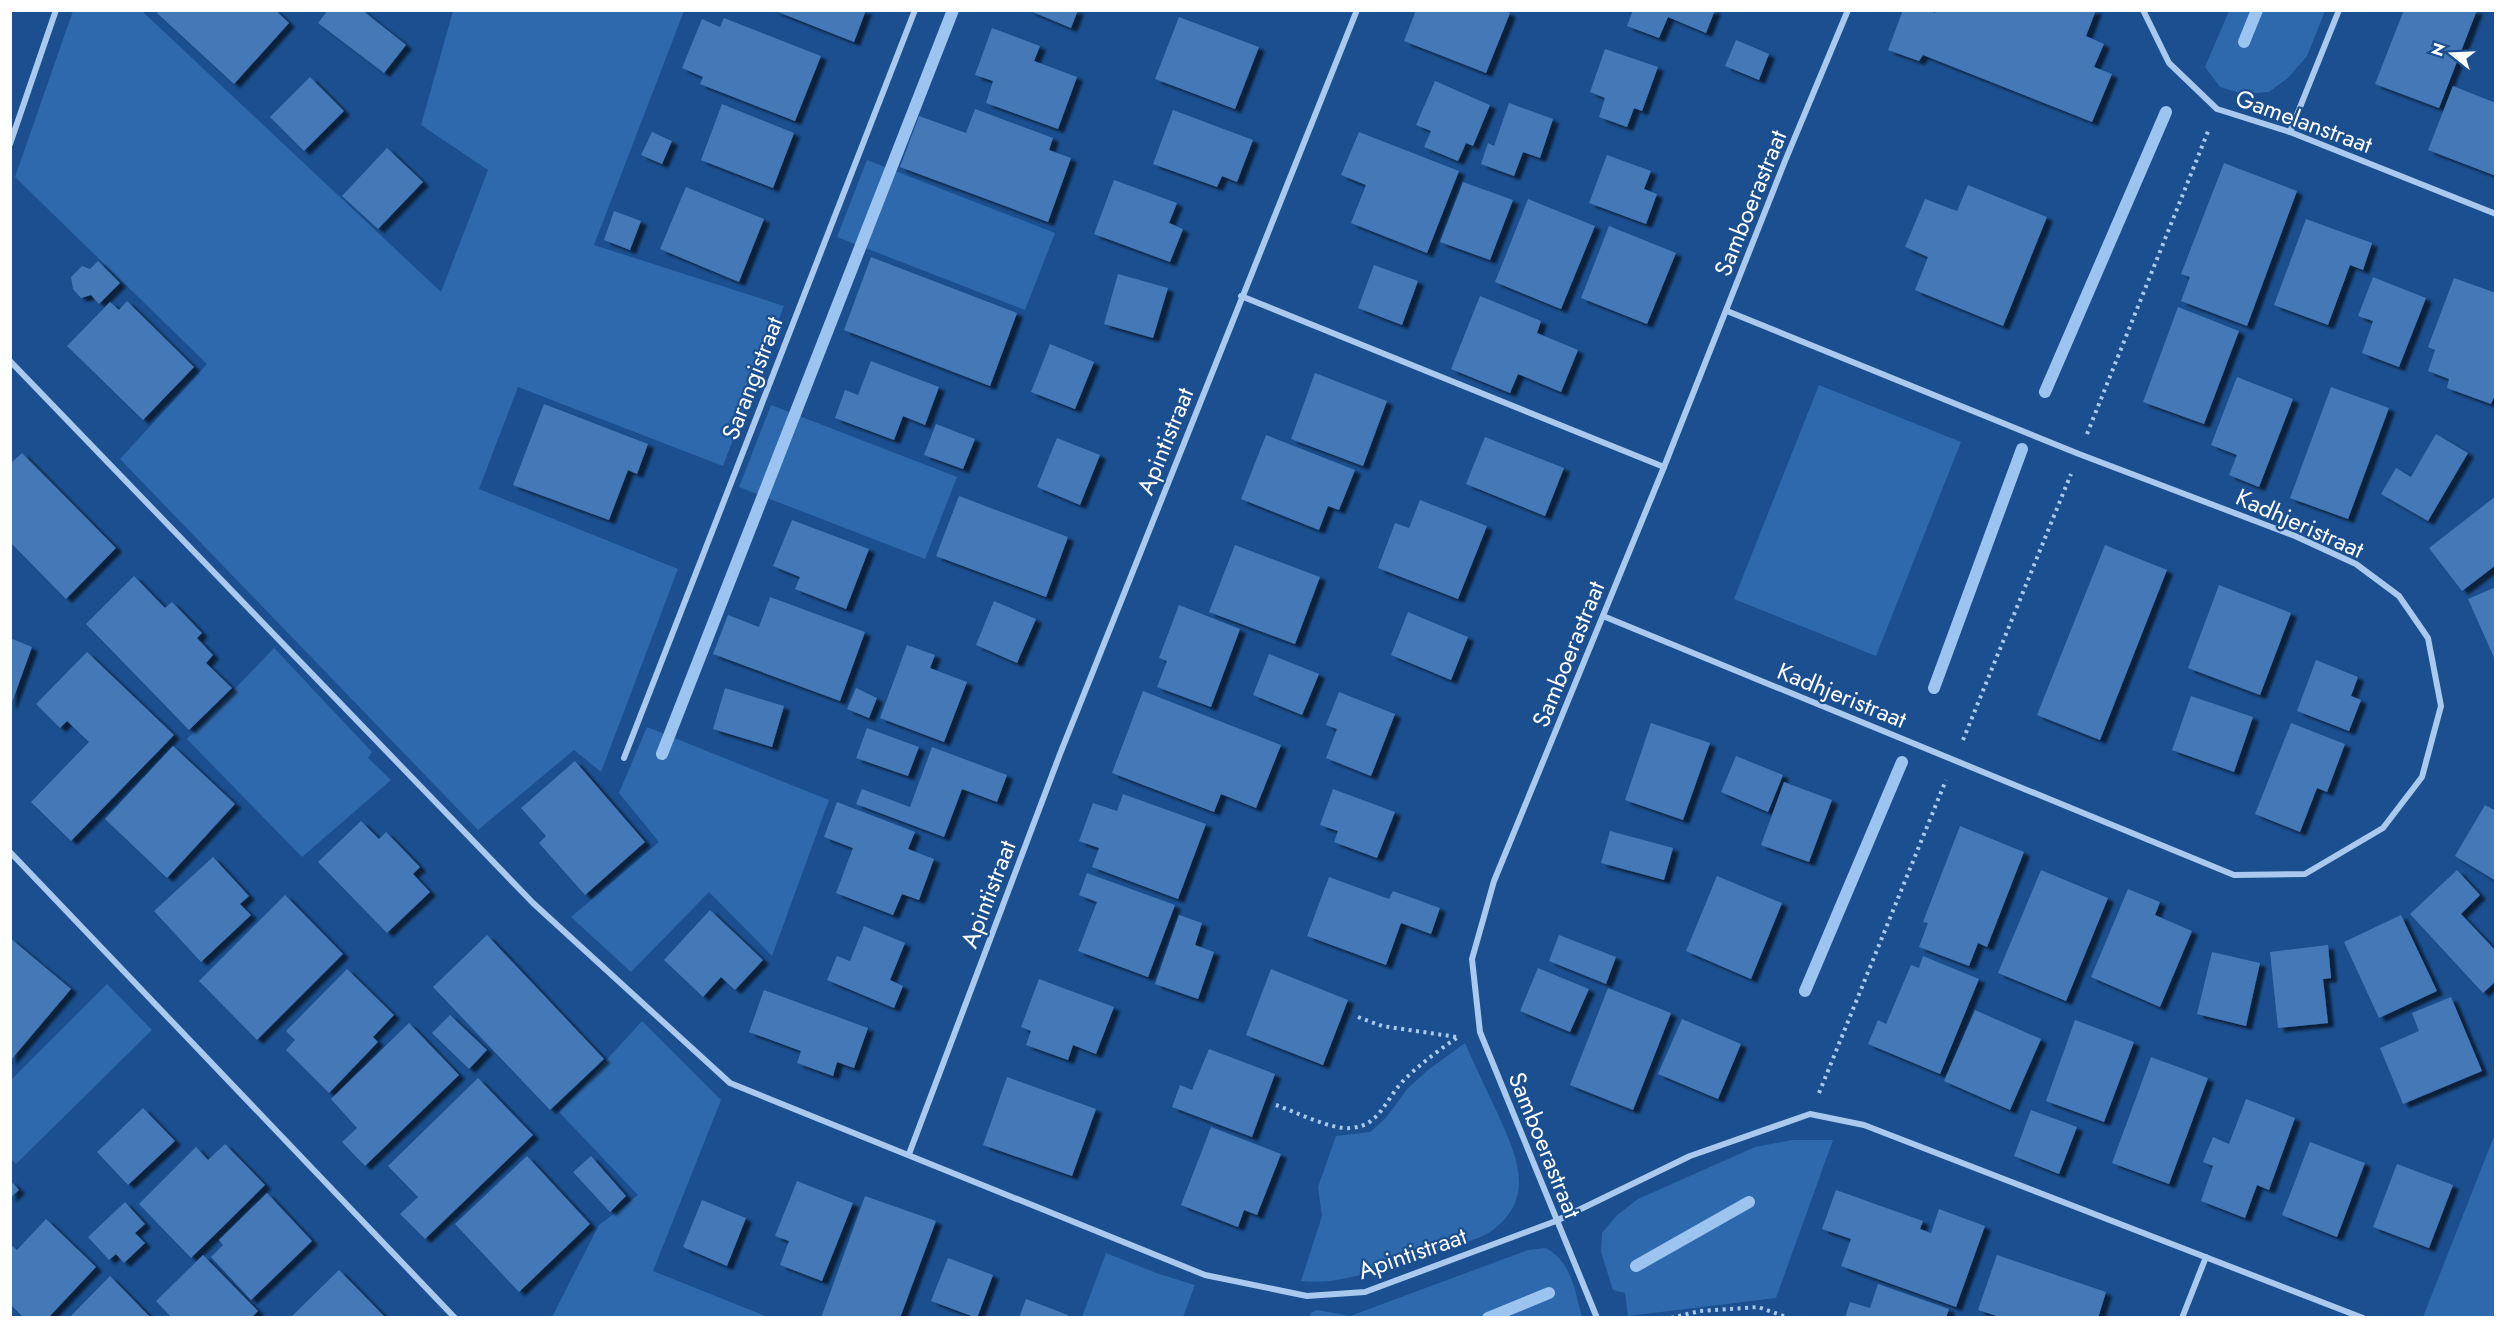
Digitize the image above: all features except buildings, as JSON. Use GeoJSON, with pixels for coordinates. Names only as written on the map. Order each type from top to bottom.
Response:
{"type":"FeatureCollection","features":[{"type":"Feature","properties":{"kind":"street"},"geometry":{"type":"LineString","coordinates":[[10,144],[56,10]]}},
{"type":"Feature","properties":{"kind":"street","name":"Sarangistraat"},"geometry":{"type":"LineString","coordinates":[[624,758],[915,10]]}},
{"type":"Feature","properties":{"kind":"street","name":"Apintistraat"},"geometry":{"type":"LineString","coordinates":[[1357,10],[1060,754],[909,1154],[1205,1275],[1307,1296],[1365,1292],[1556,1221],[1690,1156],[1810,1114]]}},
{"type":"Feature","properties":{"kind":"street","name":"Samboerastraat"},"geometry":{"type":"LineString","coordinates":[[1597,1317],[1480,1032],[1472,959],[1494,880],[1664,467],[1785,161],[1848,10]]}},
{"type":"Feature","properties":{"kind":"street","name":"Gamelanstraat"},"geometry":{"type":"LineString","coordinates":[[2143,10],[2169,63],[2217,109],[2290,132],[2496,214]]}},
{"type":"Feature","properties":{"kind":"street"},"geometry":{"type":"LineString","coordinates":[[2290,132],[2338,10]]}},
{"type":"Feature","properties":{"kind":"street"},"geometry":{"type":"LineString","coordinates":[[1242,296],[1664,467]]}},
{"type":"Feature","properties":{"kind":"street","name":"Kadhjeristraat"},"geometry":{"type":"LineString","coordinates":[[1603,616],[2234,875],[2305,874],[2383,828],[2422,777],[2441,706],[2428,638],[2399,596],[2356,564],[2295,536],[2079,454],[1727,311]]}},
{"type":"Feature","properties":{"kind":"street"},"geometry":{"type":"LineString","coordinates":[[10,361],[533,903],[730,1083],[909,1154]]}},
{"type":"Feature","properties":{"kind":"street"},"geometry":{"type":"LineString","coordinates":[[10,852],[455,1317]]}},
{"type":"Feature","properties":{"kind":"street"},"geometry":{"type":"LineString","coordinates":[[1810,1114],[1864,1125],[2364,1317]]}},
{"type":"Feature","properties":{"kind":"street"},"geometry":{"type":"LineString","coordinates":[[2182,1317],[2206,1257]]}},
{"type":"Feature","properties":{"kind":"path"},"geometry":{"type":"LineString","coordinates":[[1810,1114],[2217,109]]}},
{"type":"Feature","properties":{"kind":"path"},"geometry":{"type":"LineString","coordinates":[[1358,1017],[1382,1026],[1458,1037],[1480,1032]]}},
{"type":"Feature","properties":{"kind":"path"},"geometry":{"type":"LineString","coordinates":[[1276,1105],[1326,1123],[1349,1128],[1367,1125],[1380,1114],[1402,1082],[1432,1055],[1458,1037]]}},
{"type":"Feature","properties":{"kind":"path"},"geometry":{"type":"LineString","coordinates":[[1671,1317],[1700,1311],[1758,1307],[1790,1317]]}},
{"type":"Feature","properties":{"kind":"shaded area"},"geometry":{"type":"Polygon","coordinates":[[[2229,10],[2325,11],[2307,56],[2288,78],[2269,92],[2243,94],[2220,87],[2205,67],[2229,10]]]}},
{"type":"Feature","properties":{"kind":"shaded area"},"geometry":{"type":"Polygon","coordinates":[[[73,11],[142,11],[441,292],[488,170],[421,125],[453,11],[684,11],[594,245],[784,306],[723,466],[518,387],[479,489],[678,569],[601,772],[574,750],[478,830],[120,459],[207,364],[15,177],[73,11]]]}},
{"type":"Feature","properties":{"kind":"shaded area"},"geometry":{"type":"Polygon","coordinates":[[[867,160],[1055,233],[1025,310],[837,237],[867,160]]]}},
{"type":"Feature","properties":{"kind":"shaded area"},"geometry":{"type":"Polygon","coordinates":[[[1819,385],[1961,442],[1876,656],[1734,599],[1819,385]]]}},
{"type":"Feature","properties":{"kind":"shaded area"},"geometry":{"type":"Polygon","coordinates":[[[771,405],[957,477],[925,559],[739,487],[771,405]]]}},
{"type":"Feature","properties":{"kind":"shaded area"},"geometry":{"type":"Polygon","coordinates":[[[274,648],[372,752],[368,758],[391,780],[302,857],[187,739],[274,648]]]}},
{"type":"Feature","properties":{"kind":"shaded area"},"geometry":{"type":"Polygon","coordinates":[[[647,727],[829,800],[772,956],[709,892],[631,972],[571,917],[659,842],[619,793],[647,727]]]}},
{"type":"Feature","properties":{"kind":"shaded area"},"geometry":{"type":"Polygon","coordinates":[[[107,984],[152,1030],[16,1164],[11,1159],[11,1080],[107,984]]]}},
{"type":"Feature","properties":{"kind":"shaded area"},"geometry":{"type":"Polygon","coordinates":[[[642,1021],[721,1100],[653,1271],[768,1317],[552,1317],[599,1225],[638,1195],[559,1112],[642,1021]]]}},
{"type":"Feature","properties":{"kind":"shaded area"},"geometry":{"type":"Polygon","coordinates":[[[1465,1043],[1515,1158],[1518,1190],[1514,1204],[1505,1219],[1490,1232],[1477,1239],[1380,1270],[1331,1281],[1301,1281],[1322,1216],[1318,1187],[1336,1136],[1370,1132],[1386,1118],[1407,1089],[1428,1070],[1465,1043]]]}},
{"type":"Feature","properties":{"kind":"shaded area"},"geometry":{"type":"Polygon","coordinates":[[[2495,1134],[2495,1317],[2423,1317],[2495,1134]]]}},
{"type":"Feature","properties":{"kind":"shaded area"},"geometry":{"type":"Polygon","coordinates":[[[1792,1140],[1833,1140],[1776,1298],[1628,1316],[1625,1293],[1613,1290],[1601,1252],[1602,1233],[1617,1215],[1638,1199],[1755,1147],[1792,1140]]]}},
{"type":"Feature","properties":{"kind":"shaded area"},"geometry":{"type":"Polygon","coordinates":[[[1546,1248],[1555,1254],[1567,1269],[1582,1317],[1309,1317],[1317,1310],[1350,1316],[1528,1250],[1546,1248]]]}},
{"type":"Feature","properties":{"kind":"shaded area"},"geometry":{"type":"Polygon","coordinates":[[[1106,1253],[1159,1274],[1195,1285],[1183,1317],[1082,1317],[1106,1253]]]}},
{"type":"Feature","properties":{"kind":"waterway"},"geometry":{"type":"LineString","coordinates":[[662,754],[953,10]]}},
{"type":"Feature","properties":{"kind":"waterway"},"geometry":{"type":"LineString","coordinates":[[2244,42],[2257,10]]}},
{"type":"Feature","properties":{"kind":"waterway"},"geometry":{"type":"LineString","coordinates":[[2045,392],[2166,112]]}},
{"type":"Feature","properties":{"kind":"waterway"},"geometry":{"type":"LineString","coordinates":[[1934,688],[2022,449]]}},
{"type":"Feature","properties":{"kind":"waterway"},"geometry":{"type":"LineString","coordinates":[[1805,991],[1902,762]]}},
{"type":"Feature","properties":{"kind":"waterway"},"geometry":{"type":"LineString","coordinates":[[1636,1266],[1749,1202]]}},
{"type":"Feature","properties":{"kind":"waterway"},"geometry":{"type":"LineString","coordinates":[[1488,1318],[1549,1293]]}}]}
